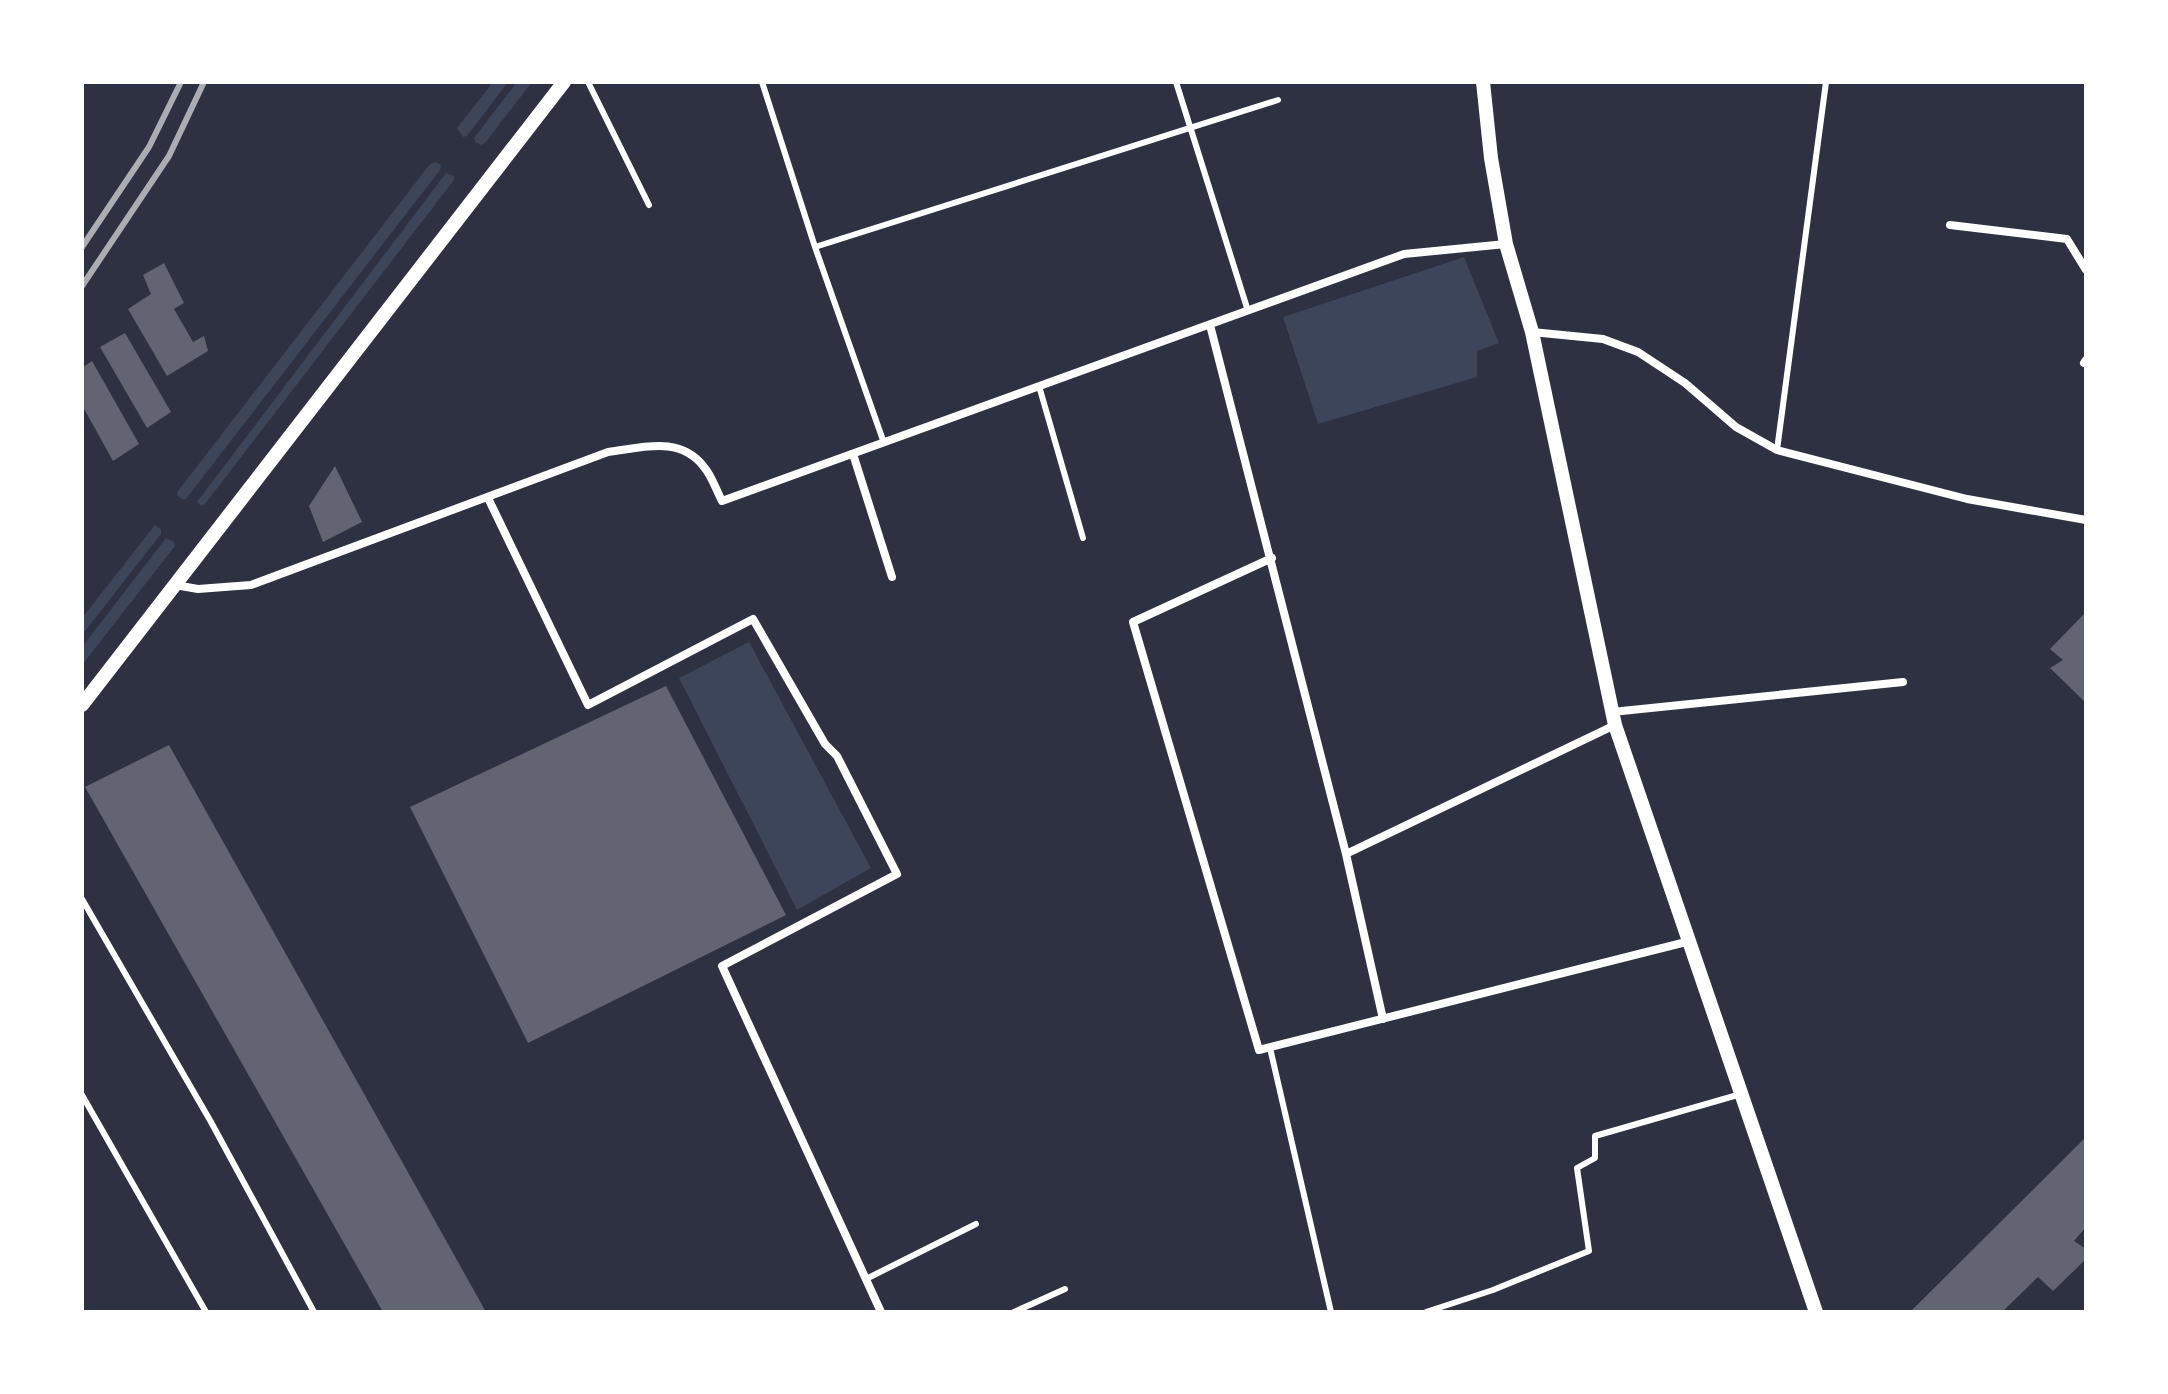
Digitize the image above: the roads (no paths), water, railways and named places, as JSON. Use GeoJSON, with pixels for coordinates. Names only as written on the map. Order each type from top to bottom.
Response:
{"type":"FeatureCollection","features":[{"type":"Feature","properties":{"kind":"street"},"geometry":{"type":"LineString","coordinates":[[82,705],[564,82]]}},
{"type":"Feature","properties":{"kind":"street"},"geometry":{"type":"LineString","coordinates":[[1483,82],[1491,158],[1506,244],[1532,332],[1613,718],[1816,1312]]}},
{"type":"Feature","properties":{"kind":"street"},"geometry":{"type":"LineString","coordinates":[[1950,225],[2067,239],[2086,270]]}},
{"type":"Feature","properties":{"kind":"street"},"geometry":{"type":"LineString","coordinates":[[175,585],[206,589],[251,585],[608,452],[668,444],[688,452],[705,467],[722,501],[1404,254],[1506,244]]}},
{"type":"Feature","properties":{"kind":"street"},"geometry":{"type":"LineString","coordinates":[[1210,325],[1346,854],[1383,1019]]}},
{"type":"Feature","properties":{"kind":"street"},"geometry":{"type":"LineString","coordinates":[[1532,332],[1603,339],[1638,352],[1685,383],[1736,427],[1777,450],[1967,499],[2086,520]]}},
{"type":"Feature","properties":{"kind":"street"},"geometry":{"type":"LineString","coordinates":[[853,454],[892,577]]}},
{"type":"Feature","properties":{"kind":"street"},"geometry":{"type":"LineString","coordinates":[[488,498],[588,705],[753,619],[825,744],[837,756],[897,874],[722,966],[881,1312]]}},
{"type":"Feature","properties":{"kind":"street"},"geometry":{"type":"LineString","coordinates":[[1272,558],[1133,622],[1259,1050],[1690,941]]}},
{"type":"Feature","properties":{"kind":"street"},"geometry":{"type":"LineString","coordinates":[[1346,854],[1613,718],[1903,682]]}},
{"type":"Feature","properties":{"kind":"lane"},"geometry":{"type":"LineString","coordinates":[[588,82],[649,205]]}},
{"type":"Feature","properties":{"kind":"lane"},"geometry":{"type":"LineString","coordinates":[[762,82],[815,247],[884,443]]}},
{"type":"Feature","properties":{"kind":"lane"},"geometry":{"type":"LineString","coordinates":[[1176,82],[1248,311]]}},
{"type":"Feature","properties":{"kind":"lane"},"geometry":{"type":"LineString","coordinates":[[1777,450],[1826,82]]}},
{"type":"Feature","properties":{"kind":"lane"},"geometry":{"type":"LineString","coordinates":[[815,247],[1278,100]]}},
{"type":"Feature","properties":{"kind":"lane"},"geometry":{"type":"LineString","coordinates":[[1039,386],[1083,538]]}},
{"type":"Feature","properties":{"kind":"lane"},"geometry":{"type":"LineString","coordinates":[[82,899],[211,1122],[314,1312]]}},
{"type":"Feature","properties":{"kind":"lane"},"geometry":{"type":"LineString","coordinates":[[1270,1048],[1331,1312]]}},
{"type":"Feature","properties":{"kind":"lane"},"geometry":{"type":"LineString","coordinates":[[1426,1312],[1493,1290],[1589,1251],[1577,1168],[1595,1158],[1595,1136],[1741,1094]]}},
{"type":"Feature","properties":{"kind":"lane"},"geometry":{"type":"LineString","coordinates":[[82,1095],[206,1312]]}},
{"type":"Feature","properties":{"kind":"lane"},"geometry":{"type":"LineString","coordinates":[[866,1279],[976,1224]]}},
{"type":"Feature","properties":{"kind":"lane"},"geometry":{"type":"LineString","coordinates":[[1014,1312],[1065,1289]]}},
{"type":"Feature","properties":{"kind":"railway"},"geometry":{"type":"LineString","coordinates":[[82,247],[149,147],[181,82]]}},
{"type":"Feature","properties":{"kind":"railway"},"geometry":{"type":"LineString","coordinates":[[82,286],[169,156],[204,82]]}}]}
